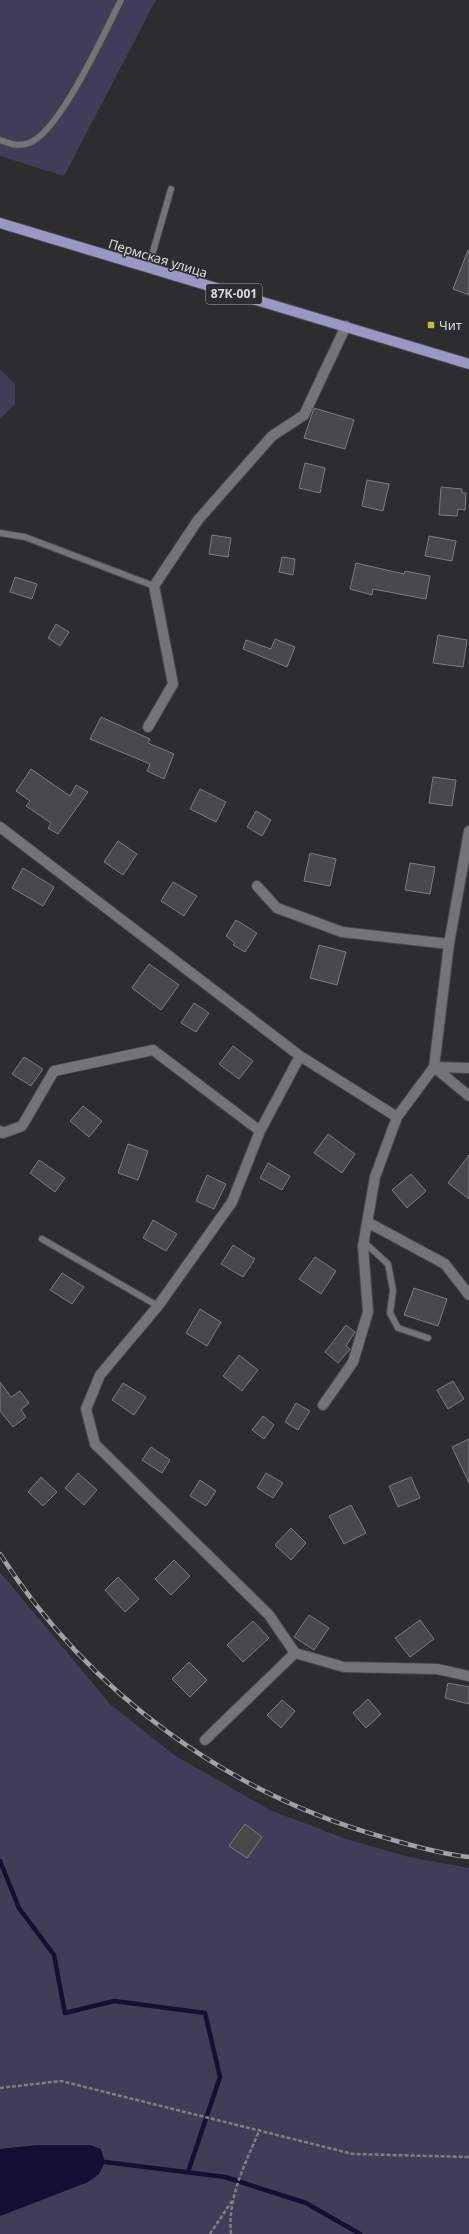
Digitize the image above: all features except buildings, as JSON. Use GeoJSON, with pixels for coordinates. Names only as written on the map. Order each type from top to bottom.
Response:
{"type":"FeatureCollection","features":[{"type":"Feature","properties":{"kind":"main road","name":"Пермская улица"},"geometry":{"type":"LineString","coordinates":[[0,223],[148,269],[346,326],[469,364]]}},
{"type":"Feature","properties":{"kind":"street"},"geometry":{"type":"LineString","coordinates":[[148,727],[173,684],[154,586],[198,520],[272,436],[304,415],[346,326]]}},
{"type":"Feature","properties":{"kind":"street"},"geometry":{"type":"LineString","coordinates":[[0,827],[300,1056],[397,1117]]}},
{"type":"Feature","properties":{"kind":"street"},"geometry":{"type":"LineString","coordinates":[[323,1405],[353,1362],[368,1312],[364,1242],[369,1223],[375,1177],[397,1117],[434,1067],[449,944],[469,838]]}},
{"type":"Feature","properties":{"kind":"street"},"geometry":{"type":"LineString","coordinates":[[257,886],[277,908],[342,932],[449,944]]}},
{"type":"Feature","properties":{"kind":"street"},"geometry":{"type":"LineString","coordinates":[[0,1131],[3,1133],[22,1126],[54,1071],[153,1050],[260,1131]]}},
{"type":"Feature","properties":{"kind":"street"},"geometry":{"type":"LineString","coordinates":[[300,1056],[260,1131],[232,1202],[158,1306],[100,1375],[86,1409],[96,1444],[269,1615],[294,1653],[344,1667],[437,1669],[469,1676]]}},
{"type":"Feature","properties":{"kind":"street"},"geometry":{"type":"LineString","coordinates":[[434,1067],[469,1068]]}},
{"type":"Feature","properties":{"kind":"street"},"geometry":{"type":"LineString","coordinates":[[434,1067],[469,1096]]}},
{"type":"Feature","properties":{"kind":"street"},"geometry":{"type":"LineString","coordinates":[[369,1223],[445,1264],[469,1295]]}},
{"type":"Feature","properties":{"kind":"street"},"geometry":{"type":"LineString","coordinates":[[205,1740],[294,1653]]}},
{"type":"Feature","properties":{"kind":"lane"},"geometry":{"type":"LineString","coordinates":[[0,140],[17,146],[30,143],[52,124],[65,106],[122,0]]}},
{"type":"Feature","properties":{"kind":"lane"},"geometry":{"type":"LineString","coordinates":[[148,269],[171,189]]}},
{"type":"Feature","properties":{"kind":"lane"},"geometry":{"type":"LineString","coordinates":[[0,533],[25,537],[154,586]]}},
{"type":"Feature","properties":{"kind":"lane"},"geometry":{"type":"LineString","coordinates":[[42,1238],[158,1306]]}},
{"type":"Feature","properties":{"kind":"lane"},"geometry":{"type":"LineString","coordinates":[[364,1242],[388,1264],[393,1290],[390,1313],[398,1328],[428,1338]]}},
{"type":"Feature","properties":{"kind":"path"},"geometry":{"type":"LineString","coordinates":[[0,2088],[61,2081],[260,2129],[353,2154],[469,2157]]}},
{"type":"Feature","properties":{"kind":"path"},"geometry":{"type":"LineString","coordinates":[[231,2234],[230,2221],[238,2181],[260,2129]]}},
{"type":"Feature","properties":{"kind":"path"},"geometry":{"type":"LineString","coordinates":[[210,2234],[232,2201]]}},
{"type":"Feature","properties":{"kind":"shaded area"},"geometry":{"type":"Polygon","coordinates":[[[0,0],[156,0],[64,176],[0,156],[0,0]]]}},
{"type":"Feature","properties":{"kind":"shaded area"},"geometry":{"type":"Polygon","coordinates":[[[0,369],[15,384],[15,404],[0,419],[0,369]]]}},
{"type":"Feature","properties":{"kind":"shaded area"},"geometry":{"type":"Polygon","coordinates":[[[0,1572],[110,1704],[174,1755],[270,1810],[346,1839],[409,1857],[469,1868],[469,2234],[0,2234],[0,2216],[88,2182],[38,2145],[0,2149],[0,1572]]]}},
{"type":"Feature","properties":{"kind":"shaded area"},"geometry":{"type":"Polygon","coordinates":[[[38,2145],[90,2145],[101,2149],[105,2162],[99,2174],[88,2182],[0,2216],[0,2149],[38,2145]]]}},
{"type":"Feature","properties":{"kind":"waterway"},"geometry":{"type":"LineString","coordinates":[[0,1861],[19,1908],[54,1955],[65,2013],[114,2001],[205,2013],[220,2077],[188,2172]]}},
{"type":"Feature","properties":{"kind":"waterway"},"geometry":{"type":"LineString","coordinates":[[105,2162],[225,2177],[306,2203],[360,2234]]}},
{"type":"Feature","properties":{"kind":"railway"},"geometry":{"type":"LineString","coordinates":[[0,1554],[36,1604],[76,1651],[120,1693],[167,1732],[218,1765],[272,1795],[328,1819],[417,1847],[469,1857]]}},
{"type":"Feature","properties":{"kind":"place","name":"Чит"},"geometry":{"type":"Point","coordinates":[431,325]}}]}
